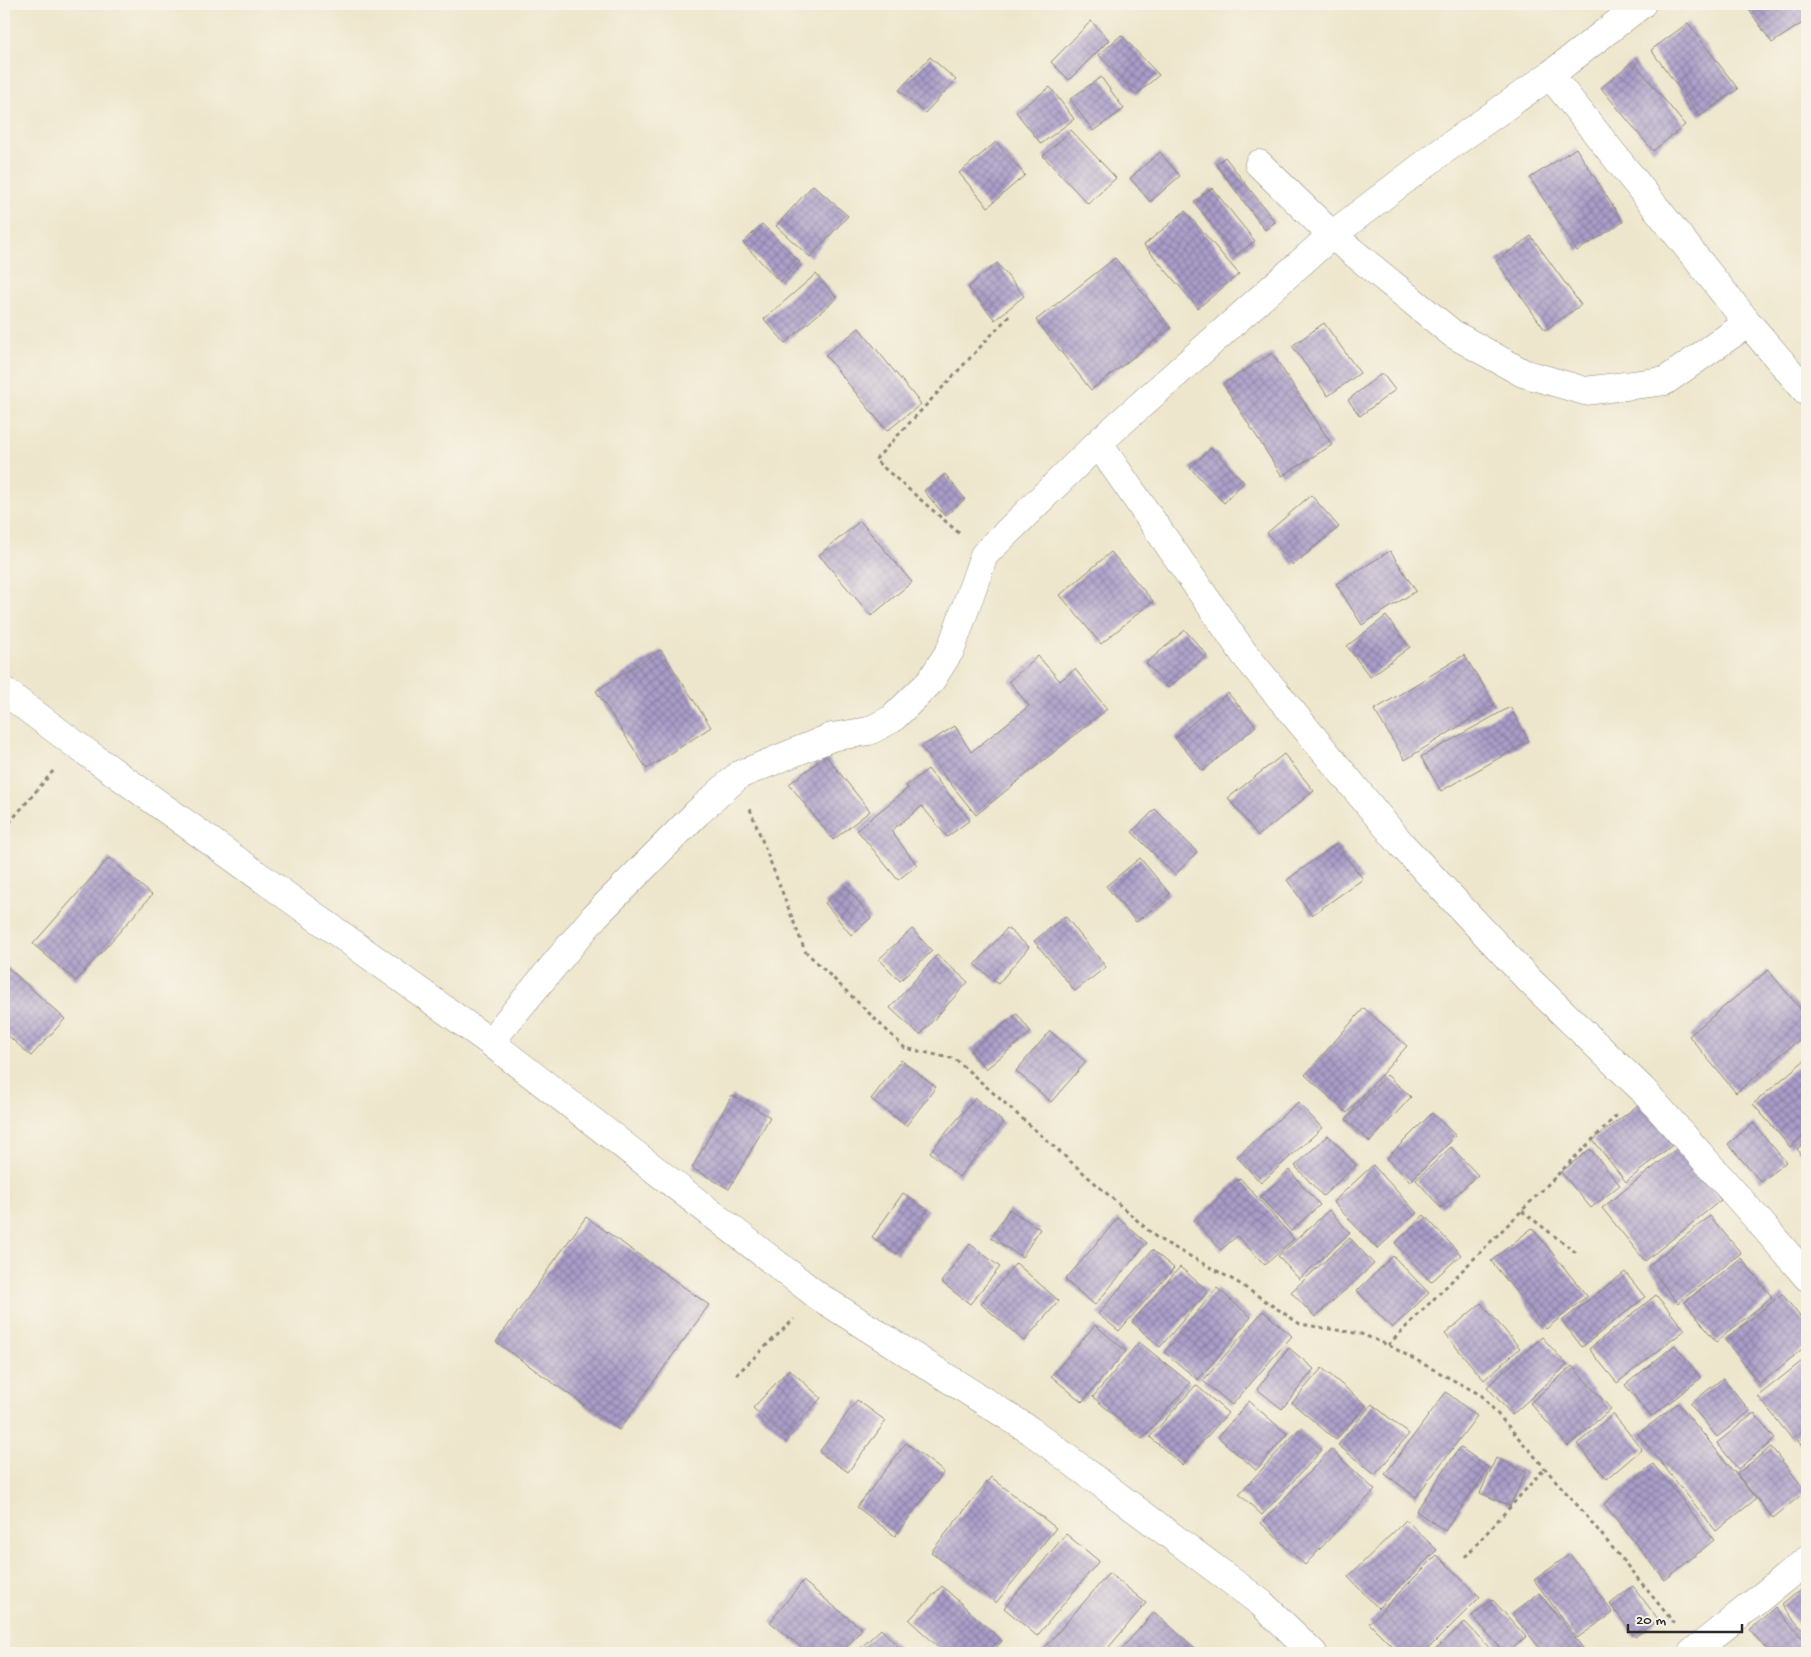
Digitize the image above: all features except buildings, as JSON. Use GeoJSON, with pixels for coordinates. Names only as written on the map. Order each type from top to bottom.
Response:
{"type":"FeatureCollection","features":[{"type":"Feature","properties":{"kind":"street"},"geometry":{"type":"LineString","coordinates":[[490,1042],[595,916],[697,813],[739,775],[832,738],[869,731],[892,719],[930,682],[951,649],[984,555],[1098,443],[1332,235],[1438,154],[1550,75],[1642,4]]}},
{"type":"Feature","properties":{"kind":"street"},"geometry":{"type":"LineString","coordinates":[[1550,75],[1748,323],[1807,392]]}},
{"type":"Feature","properties":{"kind":"street"},"geometry":{"type":"LineString","coordinates":[[1259,164],[1332,235],[1453,334],[1523,373],[1585,391],[1665,381],[1748,323]]}},
{"type":"Feature","properties":{"kind":"street"},"geometry":{"type":"LineString","coordinates":[[1098,443],[1245,655],[1402,845],[1530,980],[1642,1089],[1807,1277]]}},
{"type":"Feature","properties":{"kind":"street"},"geometry":{"type":"LineString","coordinates":[[4,691],[490,1042],[818,1296],[1031,1431],[1260,1603],[1314,1653]]}},
{"type":"Feature","properties":{"kind":"street"},"geometry":{"type":"LineString","coordinates":[[1694,1651],[1807,1560]]}},
{"type":"Feature","properties":{"kind":"path"},"geometry":{"type":"LineString","coordinates":[[984,555],[875,460],[1010,315]]}},
{"type":"Feature","properties":{"kind":"path"},"geometry":{"type":"LineString","coordinates":[[4,829],[75,744]]}},
{"type":"Feature","properties":{"kind":"path"},"geometry":{"type":"LineString","coordinates":[[739,775],[745,797],[805,950],[905,1048],[955,1059],[1157,1238],[1237,1282],[1300,1324],[1361,1334],[1388,1345],[1481,1396],[1584,1513],[1694,1651]]}},
{"type":"Feature","properties":{"kind":"path"},"geometry":{"type":"LineString","coordinates":[[1388,1345],[1642,1089]]}},
{"type":"Feature","properties":{"kind":"path"},"geometry":{"type":"LineString","coordinates":[[1522,1211],[1579,1255]]}},
{"type":"Feature","properties":{"kind":"path"},"geometry":{"type":"LineString","coordinates":[[736,1374],[818,1296]]}},
{"type":"Feature","properties":{"kind":"path"},"geometry":{"type":"LineString","coordinates":[[1465,1557],[1544,1468]]}}]}
